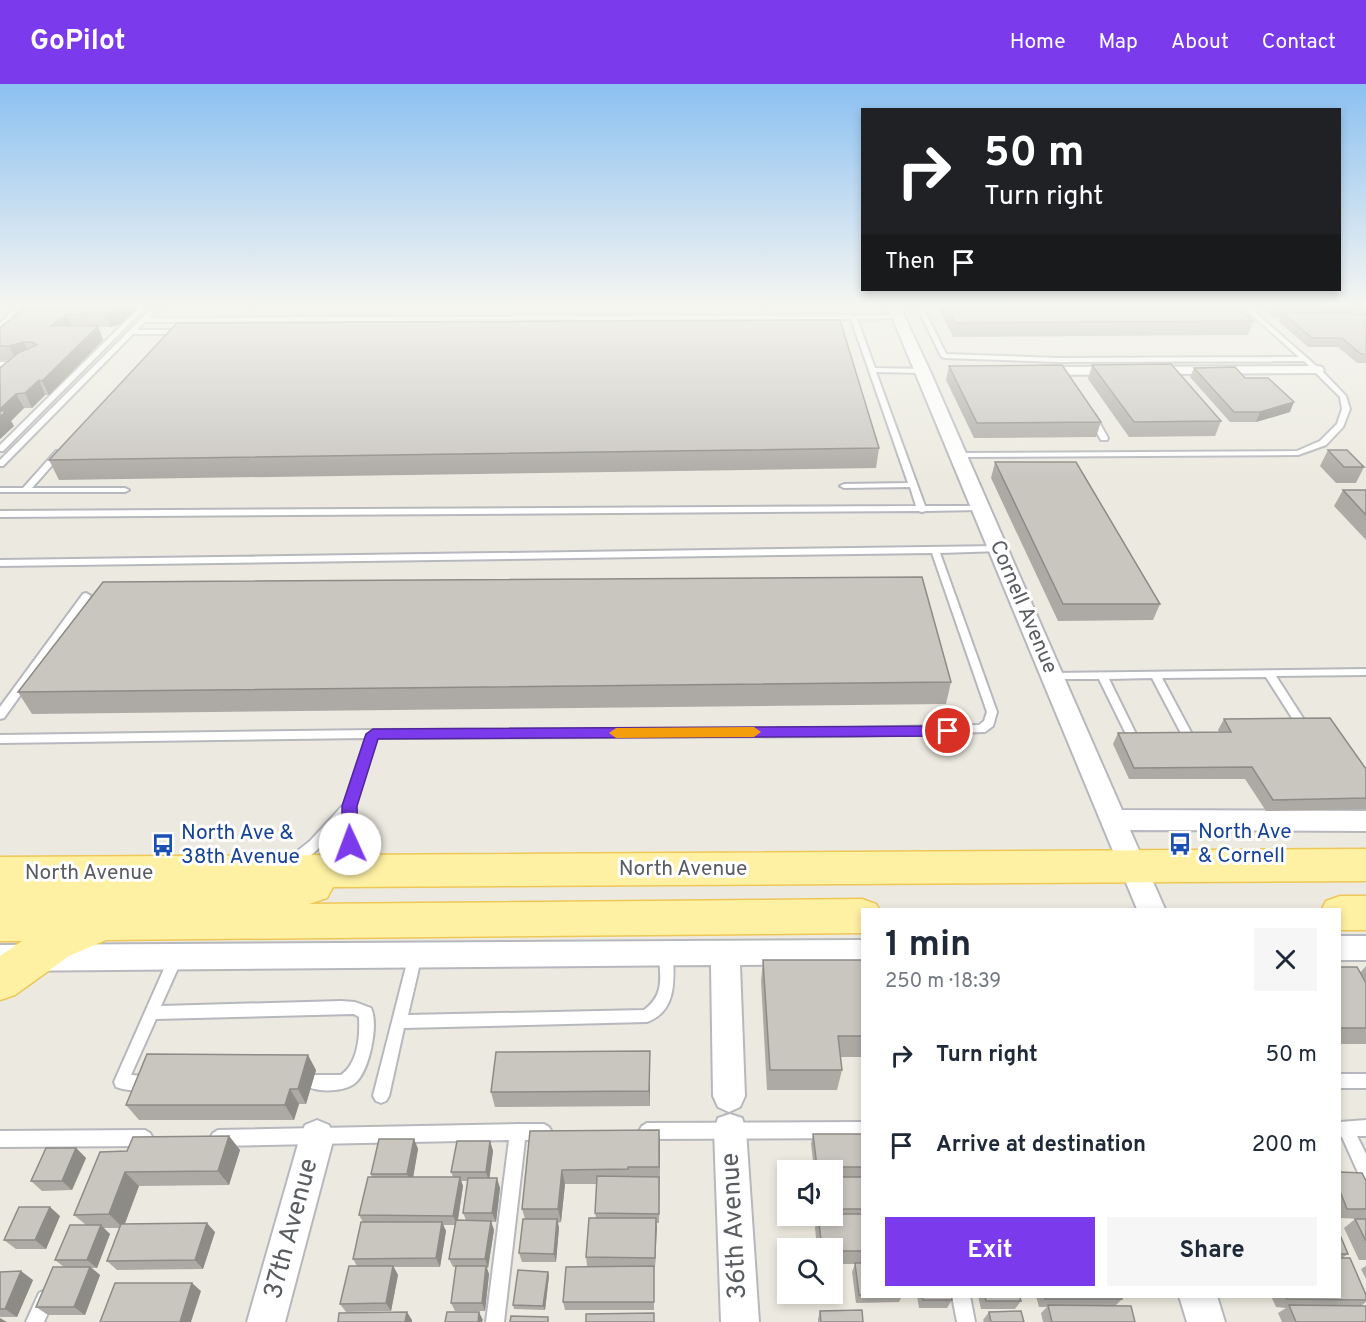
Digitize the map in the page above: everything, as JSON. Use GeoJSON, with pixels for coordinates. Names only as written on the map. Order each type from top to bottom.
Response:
{"type":"FeatureCollection","features":[{"type":"Feature","properties":{"kind":"main road","name":"North Avenue"},"geometry":{"type":"LineString","coordinates":[[11,870],[370,871],[1366,865]]}},
{"type":"Feature","properties":{"kind":"main road"},"geometry":{"type":"LineString","coordinates":[[0,898],[266,894],[314,887],[370,871]]}},
{"type":"Feature","properties":{"kind":"main road"},"geometry":{"type":"LineString","coordinates":[[1341,913],[1366,913]]}},
{"type":"Feature","properties":{"kind":"main road"},"geometry":{"type":"LineString","coordinates":[[0,924],[861,916]]}},
{"type":"Feature","properties":{"kind":"main road"},"geometry":{"type":"LineString","coordinates":[[0,981],[16,957],[81,932],[116,923]]}},
{"type":"Feature","properties":{"kind":"street","name":"Cornell Avenue"},"geometry":{"type":"LineString","coordinates":[[920,365],[1151,908]]}},
{"type":"Feature","properties":{"kind":"street"},"geometry":{"type":"LineString","coordinates":[[923,371],[1068,375],[1317,370]]}},
{"type":"Feature","properties":{"kind":"street"},"geometry":{"type":"LineString","coordinates":[[1113,820],[1366,821]]}},
{"type":"Feature","properties":{"kind":"street"},"geometry":{"type":"LineString","coordinates":[[1341,948],[1366,948]]}},
{"type":"Feature","properties":{"kind":"street"},"geometry":{"type":"LineString","coordinates":[[16,957],[861,952]]}},
{"type":"Feature","properties":{"kind":"street"},"geometry":{"type":"LineString","coordinates":[[726,953],[729,1096]]}},
{"type":"Feature","properties":{"kind":"street","name":"36th Avenue"},"geometry":{"type":"LineString","coordinates":[[730,1130],[740,1322]]}},
{"type":"Feature","properties":{"kind":"street","name":"37th Avenue"},"geometry":{"type":"LineString","coordinates":[[266,1322],[317,1137]]}},
{"type":"Feature","properties":{"kind":"street"},"geometry":{"type":"LineString","coordinates":[[1199,1298],[1206,1322]]}},
{"type":"Feature","properties":{"kind":"lane"},"geometry":{"type":"LineString","coordinates":[[0,376],[11,365]]}},
{"type":"Feature","properties":{"kind":"lane"},"geometry":{"type":"LineString","coordinates":[[0,449],[85,365]]}},
{"type":"Feature","properties":{"kind":"lane"},"geometry":{"type":"LineString","coordinates":[[0,464],[98,365]]}},
{"type":"Feature","properties":{"kind":"lane"},"geometry":{"type":"LineString","coordinates":[[870,365],[922,510]]}},
{"type":"Feature","properties":{"kind":"lane"},"geometry":{"type":"LineString","coordinates":[[958,454],[1298,453],[1323,443],[1340,425],[1346,409],[1343,396],[1311,365]]}},
{"type":"Feature","properties":{"kind":"lane"},"geometry":{"type":"LineString","coordinates":[[872,370],[923,371]]}},
{"type":"Feature","properties":{"kind":"lane"},"geometry":{"type":"LineString","coordinates":[[1087,409],[1104,438]]}},
{"type":"Feature","properties":{"kind":"lane"},"geometry":{"type":"LineString","coordinates":[[25,490],[65,446]]}},
{"type":"Feature","properties":{"kind":"lane"},"geometry":{"type":"LineString","coordinates":[[844,486],[913,485]]}},
{"type":"Feature","properties":{"kind":"lane"},"geometry":{"type":"LineString","coordinates":[[0,490],[125,490]]}},
{"type":"Feature","properties":{"kind":"lane"},"geometry":{"type":"LineString","coordinates":[[0,514],[981,508]]}},
{"type":"Feature","properties":{"kind":"lane"},"geometry":{"type":"LineString","coordinates":[[0,564],[999,549]]}},
{"type":"Feature","properties":{"kind":"lane"},"geometry":{"type":"LineString","coordinates":[[0,740],[373,734],[852,732],[981,729],[989,723],[992,712],[935,550]]}},
{"type":"Feature","properties":{"kind":"lane"},"geometry":{"type":"LineString","coordinates":[[0,715],[86,596]]}},
{"type":"Feature","properties":{"kind":"lane"},"geometry":{"type":"LineString","coordinates":[[1052,676],[1366,672]]}},
{"type":"Feature","properties":{"kind":"lane"},"geometry":{"type":"LineString","coordinates":[[1269,674],[1306,729]]}},
{"type":"Feature","properties":{"kind":"lane"},"geometry":{"type":"LineString","coordinates":[[1102,675],[1130,732]]}},
{"type":"Feature","properties":{"kind":"lane"},"geometry":{"type":"LineString","coordinates":[[1155,675],[1188,736]]}},
{"type":"Feature","properties":{"kind":"lane"},"geometry":{"type":"LineString","coordinates":[[370,871],[356,856],[350,844],[349,806],[373,734]]}},
{"type":"Feature","properties":{"kind":"lane"},"geometry":{"type":"LineString","coordinates":[[262,871],[299,858],[349,806]]}},
{"type":"Feature","properties":{"kind":"lane"},"geometry":{"type":"LineString","coordinates":[[399,1022],[647,1016],[660,1008],[667,995],[666,954]]}},
{"type":"Feature","properties":{"kind":"lane"},"geometry":{"type":"LineString","coordinates":[[381,1096],[415,955]]}},
{"type":"Feature","properties":{"kind":"lane"},"geometry":{"type":"LineString","coordinates":[[154,1083],[121,1082],[176,956]]}},
{"type":"Feature","properties":{"kind":"lane"},"geometry":{"type":"LineString","coordinates":[[151,1013],[341,1007],[355,1008],[366,1013],[368,1024],[362,1057],[354,1075],[344,1082],[313,1082]]}},
{"type":"Feature","properties":{"kind":"lane"},"geometry":{"type":"LineString","coordinates":[[1341,1081],[1366,1081]]}},
{"type":"Feature","properties":{"kind":"lane"},"geometry":{"type":"LineString","coordinates":[[1366,1128],[1342,1129],[1366,1171]]}},
{"type":"Feature","properties":{"kind":"lane"},"geometry":{"type":"LineString","coordinates":[[636,1131],[861,1130]]}},
{"type":"Feature","properties":{"kind":"lane"},"geometry":{"type":"LineString","coordinates":[[495,1322],[518,1132]]}},
{"type":"Feature","properties":{"kind":"lane"},"geometry":{"type":"LineString","coordinates":[[204,1138],[565,1132]]}},
{"type":"Feature","properties":{"kind":"lane"},"geometry":{"type":"LineString","coordinates":[[104,1160],[113,1138]]}},
{"type":"Feature","properties":{"kind":"lane"},"geometry":{"type":"LineString","coordinates":[[0,1139],[158,1138]]}},
{"type":"Feature","properties":{"kind":"lane"},"geometry":{"type":"LineString","coordinates":[[35,1322],[53,1279]]}},
{"type":"Feature","properties":{"kind":"lane"},"geometry":{"type":"LineString","coordinates":[[961,1298],[966,1322]]}},
{"type":"Feature","properties":{"kind":"building"},"geometry":{"type":"Polygon","coordinates":[[[4,365],[59,365],[42,381],[39,380],[25,393],[16,394],[0,409],[0,368],[4,365]]]}},
{"type":"Feature","properties":{"kind":"building"},"geometry":{"type":"Polygon","coordinates":[[[138,365],[854,365],[879,448],[49,460],[138,365]]]}},
{"type":"Feature","properties":{"kind":"building"},"geometry":{"type":"Polygon","coordinates":[[[1062,365],[1101,422],[977,423],[949,366],[1062,365]]]}},
{"type":"Feature","properties":{"kind":"building"},"geometry":{"type":"Polygon","coordinates":[[[1092,365],[1172,365],[1221,421],[1134,422],[1092,365]]]}},
{"type":"Feature","properties":{"kind":"building"},"geometry":{"type":"Polygon","coordinates":[[[1235,367],[1245,378],[1268,378],[1294,402],[1260,412],[1234,412],[1194,368],[1235,367]]]}},
{"type":"Feature","properties":{"kind":"building"},"geometry":{"type":"Polygon","coordinates":[[[1328,450],[1347,450],[1364,467],[1344,467],[1328,450]]]}},
{"type":"Feature","properties":{"kind":"building"},"geometry":{"type":"Polygon","coordinates":[[[995,462],[1076,462],[1160,604],[1063,604],[995,462]]]}},
{"type":"Feature","properties":{"kind":"building"},"geometry":{"type":"Polygon","coordinates":[[[1343,490],[1366,490],[1366,515],[1343,490]]]}},
{"type":"Feature","properties":{"kind":"building"},"geometry":{"type":"Polygon","coordinates":[[[922,577],[951,682],[18,692],[103,582],[922,577]]]}},
{"type":"Feature","properties":{"kind":"building"},"geometry":{"type":"Polygon","coordinates":[[[1330,718],[1366,769],[1366,798],[1273,800],[1252,767],[1134,768],[1118,733],[1231,732],[1224,719],[1330,718]]]}},
{"type":"Feature","properties":{"kind":"building"},"geometry":{"type":"Polygon","coordinates":[[[763,960],[861,960],[861,1036],[838,1036],[842,1070],[770,1070],[763,960]]]}},
{"type":"Feature","properties":{"kind":"building"},"geometry":{"type":"Polygon","coordinates":[[[1341,967],[1357,967],[1366,983],[1366,1028],[1341,1028],[1341,967]]]}},
{"type":"Feature","properties":{"kind":"building"},"geometry":{"type":"Polygon","coordinates":[[[650,1051],[649,1091],[491,1092],[496,1052],[650,1051]]]}},
{"type":"Feature","properties":{"kind":"building"},"geometry":{"type":"Polygon","coordinates":[[[147,1054],[308,1055],[298,1089],[290,1089],[285,1105],[126,1105],[147,1054]]]}},
{"type":"Feature","properties":{"kind":"building"},"geometry":{"type":"Polygon","coordinates":[[[659,1130],[659,1167],[562,1170],[558,1209],[522,1209],[530,1131],[659,1130]]]}},
{"type":"Feature","properties":{"kind":"building"},"geometry":{"type":"Polygon","coordinates":[[[813,1134],[861,1134],[861,1167],[843,1167],[843,1160],[816,1160],[813,1134]]]}},
{"type":"Feature","properties":{"kind":"building"},"geometry":{"type":"Polygon","coordinates":[[[229,1136],[218,1171],[125,1172],[109,1214],[74,1215],[100,1152],[127,1151],[133,1137],[229,1136]]]}},
{"type":"Feature","properties":{"kind":"building"},"geometry":{"type":"Polygon","coordinates":[[[379,1139],[414,1139],[407,1174],[371,1174],[379,1139]]]}},
{"type":"Feature","properties":{"kind":"building"},"geometry":{"type":"Polygon","coordinates":[[[457,1141],[490,1141],[486,1172],[451,1172],[457,1141]]]}},
{"type":"Feature","properties":{"kind":"building"},"geometry":{"type":"Polygon","coordinates":[[[46,1148],[76,1148],[62,1181],[31,1181],[46,1148]]]}},
{"type":"Feature","properties":{"kind":"building"},"geometry":{"type":"Polygon","coordinates":[[[1341,1172],[1362,1173],[1366,1181],[1366,1209],[1347,1209],[1341,1194],[1341,1172]]]}},
{"type":"Feature","properties":{"kind":"building"},"geometry":{"type":"Polygon","coordinates":[[[597,1176],[659,1177],[659,1214],[595,1213],[597,1176]]]}},
{"type":"Feature","properties":{"kind":"building"},"geometry":{"type":"Polygon","coordinates":[[[368,1177],[460,1177],[453,1216],[359,1215],[368,1177]]]}},
{"type":"Feature","properties":{"kind":"building"},"geometry":{"type":"Polygon","coordinates":[[[843,1177],[861,1177],[861,1209],[843,1209],[843,1177]]]}},
{"type":"Feature","properties":{"kind":"building"},"geometry":{"type":"Polygon","coordinates":[[[468,1178],[497,1178],[492,1213],[463,1213],[468,1178]]]}},
{"type":"Feature","properties":{"kind":"building"},"geometry":{"type":"Polygon","coordinates":[[[19,1207],[50,1207],[35,1240],[4,1240],[19,1207]]]}},
{"type":"Feature","properties":{"kind":"building"},"geometry":{"type":"Polygon","coordinates":[[[843,1214],[861,1214],[861,1251],[843,1251],[843,1238],[821,1238],[819,1226],[843,1226],[843,1214]]]}},
{"type":"Feature","properties":{"kind":"building"},"geometry":{"type":"Polygon","coordinates":[[[589,1218],[656,1218],[655,1258],[586,1257],[589,1218]]]}},
{"type":"Feature","properties":{"kind":"building"},"geometry":{"type":"Polygon","coordinates":[[[523,1219],[557,1219],[554,1254],[519,1253],[523,1219]]]}},
{"type":"Feature","properties":{"kind":"building"},"geometry":{"type":"Polygon","coordinates":[[[1355,1219],[1366,1219],[1366,1241],[1355,1219]]]}},
{"type":"Feature","properties":{"kind":"building"},"geometry":{"type":"Polygon","coordinates":[[[456,1220],[491,1221],[485,1259],[449,1259],[456,1220]]]}},
{"type":"Feature","properties":{"kind":"building"},"geometry":{"type":"Polygon","coordinates":[[[361,1222],[442,1222],[436,1258],[353,1259],[361,1222]]]}},
{"type":"Feature","properties":{"kind":"building"},"geometry":{"type":"Polygon","coordinates":[[[207,1223],[195,1260],[107,1261],[121,1224],[207,1223]]]}},
{"type":"Feature","properties":{"kind":"building"},"geometry":{"type":"Polygon","coordinates":[[[70,1225],[101,1225],[87,1260],[55,1260],[70,1225]]]}},
{"type":"Feature","properties":{"kind":"building"},"geometry":{"type":"Polygon","coordinates":[[[1341,1237],[1348,1254],[1341,1254],[1341,1237]]]}},
{"type":"Feature","properties":{"kind":"building"},"geometry":{"type":"Polygon","coordinates":[[[1341,1258],[1350,1258],[1366,1295],[1366,1300],[1287,1299],[1341,1298],[1341,1258]]]}},
{"type":"Feature","properties":{"kind":"building"},"geometry":{"type":"Polygon","coordinates":[[[855,1263],[861,1263],[861,1295],[859,1295],[855,1263]]]}},
{"type":"Feature","properties":{"kind":"building"},"geometry":{"type":"Polygon","coordinates":[[[349,1266],[393,1266],[386,1303],[340,1304],[349,1266]]]}},
{"type":"Feature","properties":{"kind":"building"},"geometry":{"type":"Polygon","coordinates":[[[456,1266],[486,1266],[482,1303],[451,1303],[456,1266]]]}},
{"type":"Feature","properties":{"kind":"building"},"geometry":{"type":"Polygon","coordinates":[[[654,1266],[654,1302],[563,1302],[566,1267],[654,1266]]]}},
{"type":"Feature","properties":{"kind":"building"},"geometry":{"type":"Polygon","coordinates":[[[53,1267],[90,1267],[74,1307],[36,1307],[53,1267]]]}},
{"type":"Feature","properties":{"kind":"building"},"geometry":{"type":"Polygon","coordinates":[[[518,1270],[548,1272],[543,1306],[513,1305],[518,1270]]]}},
{"type":"Feature","properties":{"kind":"building"},"geometry":{"type":"Polygon","coordinates":[[[21,1271],[5,1309],[0,1309],[0,1272],[21,1271]]]}},
{"type":"Feature","properties":{"kind":"building"},"geometry":{"type":"Polygon","coordinates":[[[115,1283],[192,1283],[180,1322],[100,1322],[115,1283]]]}},
{"type":"Feature","properties":{"kind":"building"},"geometry":{"type":"Polygon","coordinates":[[[922,1298],[952,1298],[952,1300],[923,1300],[922,1298]]]}},
{"type":"Feature","properties":{"kind":"building"},"geometry":{"type":"Polygon","coordinates":[[[985,1298],[1020,1298],[1021,1301],[986,1301],[985,1298]]]}},
{"type":"Feature","properties":{"kind":"building"},"geometry":{"type":"Polygon","coordinates":[[[1045,1298],[1122,1299],[1045,1299],[1045,1298]]]}},
{"type":"Feature","properties":{"kind":"building"},"geometry":{"type":"Polygon","coordinates":[[[1048,1305],[1131,1306],[1135,1322],[1052,1322],[1048,1305]]]}},
{"type":"Feature","properties":{"kind":"building"},"geometry":{"type":"Polygon","coordinates":[[[1289,1305],[1366,1306],[1366,1322],[1296,1322],[1289,1305]]]}},
{"type":"Feature","properties":{"kind":"building"},"geometry":{"type":"Polygon","coordinates":[[[862,1310],[863,1322],[821,1322],[820,1311],[862,1310]]]}},
{"type":"Feature","properties":{"kind":"building"},"geometry":{"type":"Polygon","coordinates":[[[1021,1311],[1024,1322],[991,1322],[989,1312],[1021,1311]]]}},
{"type":"Feature","properties":{"kind":"building"},"geometry":{"type":"Polygon","coordinates":[[[407,1312],[405,1322],[338,1322],[339,1313],[407,1312]]]}},
{"type":"Feature","properties":{"kind":"building"},"geometry":{"type":"Polygon","coordinates":[[[447,1312],[479,1312],[478,1322],[445,1322],[447,1312]]]}},
{"type":"Feature","properties":{"kind":"building"},"geometry":{"type":"Polygon","coordinates":[[[654,1313],[654,1322],[586,1322],[586,1314],[654,1313]]]}},
{"type":"Feature","properties":{"kind":"building"},"geometry":{"type":"Polygon","coordinates":[[[511,1316],[548,1317],[548,1322],[510,1322],[511,1316]]]}},
{"type":"Feature","properties":{"kind":"slow traffic"},"geometry":{"type":"LineString","coordinates":[[616,733],[754,732]]}},
{"type":"Feature","properties":{"kind":"place","name":"North Ave & Cornell"},"geometry":{"type":"Point","coordinates":[1180,844]}},
{"type":"Feature","properties":{"kind":"place","name":"North Ave & 38th Avenue"},"geometry":{"type":"Point","coordinates":[163,845]}},
{"type":"Feature","properties":{"kind":"route"},"geometry":{"type":"LineString","coordinates":[[350,844],[349,806],[373,734],[948,731]]}}]}
